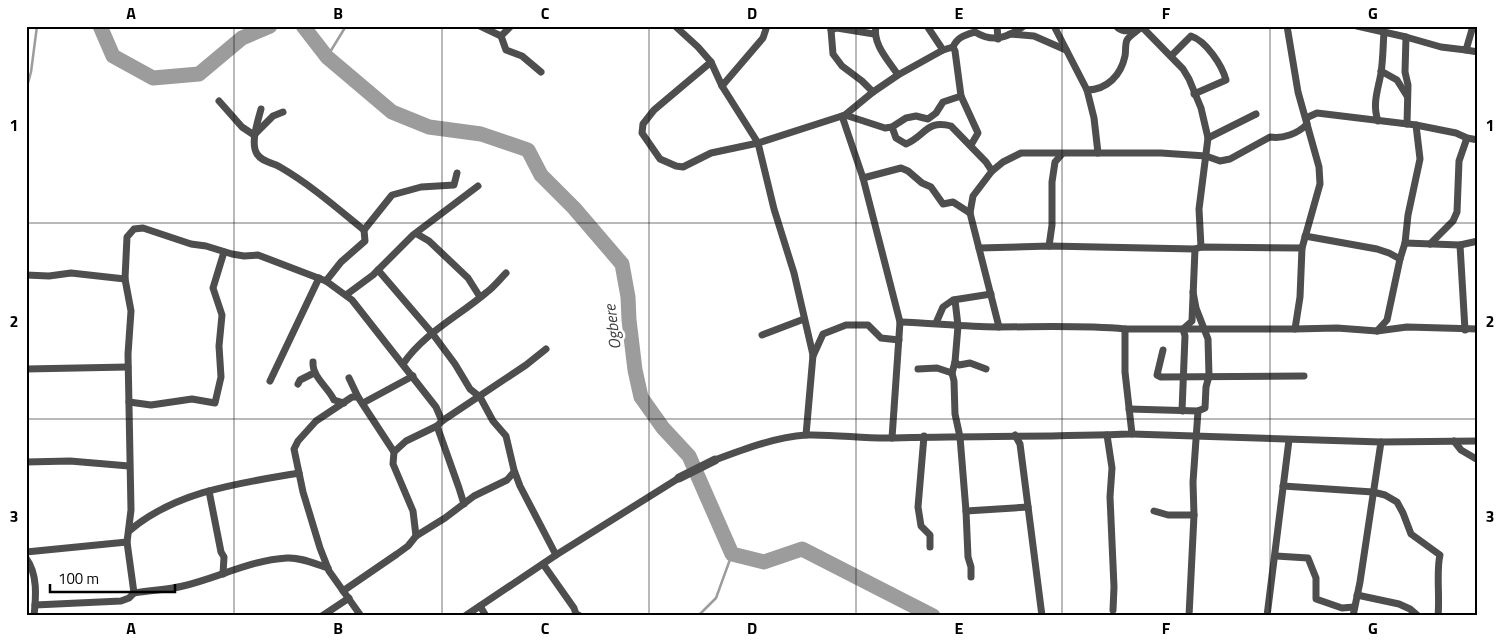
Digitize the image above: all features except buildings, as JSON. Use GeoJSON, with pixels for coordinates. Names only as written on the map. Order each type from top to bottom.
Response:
{"type":"FeatureCollection","features":[{"type":"Feature","properties":{"kind":"street"},"geometry":{"type":"LineString","coordinates":[[480,26],[501,36],[506,50],[522,56],[541,72]]}},
{"type":"Feature","properties":{"kind":"street"},"geometry":{"type":"LineString","coordinates":[[501,36],[512,26]]}},
{"type":"Feature","properties":{"kind":"street"},"geometry":{"type":"LineString","coordinates":[[722,86],[763,38],[768,26]]}},
{"type":"Feature","properties":{"kind":"street"},"geometry":{"type":"LineString","coordinates":[[927,26],[943,50]]}},
{"type":"Feature","properties":{"kind":"street"},"geometry":{"type":"LineString","coordinates":[[996,26],[998,39]]}},
{"type":"Feature","properties":{"kind":"street"},"geometry":{"type":"LineString","coordinates":[[710,62],[654,110],[643,124],[642,133],[660,159],[676,166],[683,168],[711,153],[758,143],[843,115],[898,75],[952,47],[960,36],[975,32],[998,39],[1024,26]]}},
{"type":"Feature","properties":{"kind":"street"},"geometry":{"type":"LineString","coordinates":[[1054,26],[1087,90],[1094,118],[1098,152]]}},
{"type":"Feature","properties":{"kind":"street"},"geometry":{"type":"LineString","coordinates":[[1116,26],[1118,29],[1126,32],[1144,28]]}},
{"type":"Feature","properties":{"kind":"street"},"geometry":{"type":"LineString","coordinates":[[1287,26],[1298,92],[1319,168],[1320,184],[1302,248],[1300,297],[1295,329]]}},
{"type":"Feature","properties":{"kind":"street"},"geometry":{"type":"LineString","coordinates":[[1357,26],[1441,47],[1478,52]]}},
{"type":"Feature","properties":{"kind":"street"},"geometry":{"type":"LineString","coordinates":[[1466,50],[1473,26]]}},
{"type":"Feature","properties":{"kind":"street"},"geometry":{"type":"LineString","coordinates":[[680,27],[710,62],[722,86],[758,143],[774,209],[794,273],[813,356],[806,435]]}},
{"type":"Feature","properties":{"kind":"street"},"geometry":{"type":"LineString","coordinates":[[873,92],[842,66],[833,54],[832,28],[875,30],[878,46],[898,75]]}},
{"type":"Feature","properties":{"kind":"street"},"geometry":{"type":"LineString","coordinates":[[1087,90],[1097,90],[1105,86],[1118,74],[1124,60],[1127,40],[1144,28]]}},
{"type":"Feature","properties":{"kind":"street"},"geometry":{"type":"LineString","coordinates":[[1144,28],[1186,74],[1201,108],[1208,138],[1199,209],[1192,321],[1183,329]]}},
{"type":"Feature","properties":{"kind":"street"},"geometry":{"type":"LineString","coordinates":[[1378,121],[1375,112],[1375,102],[1381,71],[1384,32]]}},
{"type":"Feature","properties":{"kind":"street"},"geometry":{"type":"LineString","coordinates":[[1009,34],[1034,36],[1066,50]]}},
{"type":"Feature","properties":{"kind":"street"},"geometry":{"type":"LineString","coordinates":[[1171,56],[1191,36],[1210,50],[1226,80],[1194,94]]}},
{"type":"Feature","properties":{"kind":"street"},"geometry":{"type":"LineString","coordinates":[[1406,37],[1404,72],[1408,85],[1407,124]]}},
{"type":"Feature","properties":{"kind":"street"},"geometry":{"type":"LineString","coordinates":[[952,47],[955,51],[961,96],[978,134],[971,145]]}},
{"type":"Feature","properties":{"kind":"street"},"geometry":{"type":"LineString","coordinates":[[1381,71],[1397,80],[1408,97]]}},
{"type":"Feature","properties":{"kind":"street"},"geometry":{"type":"LineString","coordinates":[[843,115],[862,119],[875,126],[892,127],[906,118],[916,116],[928,119],[936,114],[943,102],[961,96]]}},
{"type":"Feature","properties":{"kind":"street"},"geometry":{"type":"LineString","coordinates":[[219,101],[242,127],[254,135]]}},
{"type":"Feature","properties":{"kind":"street"},"geometry":{"type":"LineString","coordinates":[[261,110],[254,135],[256,153],[264,162],[276,164],[305,182],[364,230]]}},
{"type":"Feature","properties":{"kind":"street"},"geometry":{"type":"LineString","coordinates":[[254,135],[273,116],[283,112]]}},
{"type":"Feature","properties":{"kind":"street"},"geometry":{"type":"LineString","coordinates":[[1306,118],[1317,113],[1416,125],[1456,133],[1478,140]]}},
{"type":"Feature","properties":{"kind":"street"},"geometry":{"type":"LineString","coordinates":[[1208,138],[1256,114]]}},
{"type":"Feature","properties":{"kind":"street"},"geometry":{"type":"LineString","coordinates":[[843,115],[863,178],[900,322],[892,438]]}},
{"type":"Feature","properties":{"kind":"street"},"geometry":{"type":"LineString","coordinates":[[999,327],[970,214],[973,196],[992,172],[1003,162],[1021,153],[1062,154],[1098,152],[1206,156],[1220,161],[1230,158],[1270,137],[1277,139],[1302,130],[1307,124],[1306,118]]}},
{"type":"Feature","properties":{"kind":"street"},"geometry":{"type":"LineString","coordinates":[[892,127],[896,138],[906,144],[933,124],[951,126],[971,145],[992,172]]}},
{"type":"Feature","properties":{"kind":"street"},"geometry":{"type":"LineString","coordinates":[[1377,331],[1387,320],[1405,243],[1408,215],[1420,159],[1416,125]]}},
{"type":"Feature","properties":{"kind":"street"},"geometry":{"type":"LineString","coordinates":[[1430,244],[1453,221],[1457,212],[1459,161],[1467,138]]}},
{"type":"Feature","properties":{"kind":"street"},"geometry":{"type":"LineString","coordinates":[[1049,246],[1052,224],[1052,182],[1055,162],[1062,154]]}},
{"type":"Feature","properties":{"kind":"street"},"geometry":{"type":"LineString","coordinates":[[863,178],[901,168],[931,187],[943,204],[953,202],[970,214]]}},
{"type":"Feature","properties":{"kind":"street"},"geometry":{"type":"LineString","coordinates":[[270,381],[322,279],[365,241],[364,230],[392,195],[421,187],[454,185],[457,173]]}},
{"type":"Feature","properties":{"kind":"street"},"geometry":{"type":"LineString","coordinates":[[346,295],[378,270],[413,235],[417,234],[478,186]]}},
{"type":"Feature","properties":{"kind":"street"},"geometry":{"type":"LineString","coordinates":[[134,593],[127,542],[131,510],[128,367],[131,311],[125,279],[127,237],[130,232],[138,228],[224,252],[244,256],[258,255],[322,279],[346,295],[436,407],[439,424],[464,504]]}},
{"type":"Feature","properties":{"kind":"street"},"geometry":{"type":"LineString","coordinates":[[417,234],[429,241],[468,278],[480,297]]}},
{"type":"Feature","properties":{"kind":"street"},"geometry":{"type":"LineString","coordinates":[[1305,236],[1377,249],[1400,259]]}},
{"type":"Feature","properties":{"kind":"street"},"geometry":{"type":"LineString","coordinates":[[1405,243],[1460,245],[1478,241]]}},
{"type":"Feature","properties":{"kind":"street"},"geometry":{"type":"LineString","coordinates":[[1460,245],[1465,330]]}},
{"type":"Feature","properties":{"kind":"street"},"geometry":{"type":"LineString","coordinates":[[979,248],[1049,246],[1302,248]]}},
{"type":"Feature","properties":{"kind":"street"},"geometry":{"type":"LineString","coordinates":[[130,402],[151,405],[192,400],[215,403],[221,377],[219,346],[222,315],[213,288],[224,252]]}},
{"type":"Feature","properties":{"kind":"street"},"geometry":{"type":"LineString","coordinates":[[378,270],[432,333],[455,364],[470,389],[480,397],[493,421],[506,436],[514,472],[556,555]]}},
{"type":"Feature","properties":{"kind":"street"},"geometry":{"type":"LineString","coordinates":[[26,275],[49,276],[71,273],[125,279]]}},
{"type":"Feature","properties":{"kind":"street"},"geometry":{"type":"LineString","coordinates":[[403,364],[410,353],[432,333],[486,293],[506,273]]}},
{"type":"Feature","properties":{"kind":"street"},"geometry":{"type":"LineString","coordinates":[[1129,409],[1198,411],[1205,408],[1206,387],[1210,376],[1208,339],[1196,308],[1193,292]]}},
{"type":"Feature","properties":{"kind":"street"},"geometry":{"type":"LineString","coordinates":[[936,323],[944,307],[955,300],[990,294]]}},
{"type":"Feature","properties":{"kind":"street"},"geometry":{"type":"LineString","coordinates":[[955,300],[958,326],[955,362],[952,373],[955,414],[960,437],[971,577]]}},
{"type":"Feature","properties":{"kind":"street"},"geometry":{"type":"LineString","coordinates":[[762,334],[804,319]]}},
{"type":"Feature","properties":{"kind":"street"},"geometry":{"type":"LineString","coordinates":[[900,322],[958,326],[1090,326],[1124,329],[1337,328],[1377,331],[1407,327],[1478,329]]}},
{"type":"Feature","properties":{"kind":"street"},"geometry":{"type":"LineString","coordinates":[[813,356],[823,334],[846,325],[868,325],[881,338],[899,340]]}},
{"type":"Feature","properties":{"kind":"street"},"geometry":{"type":"LineString","coordinates":[[1124,329],[1125,372],[1132,434]]}},
{"type":"Feature","properties":{"kind":"street"},"geometry":{"type":"LineString","coordinates":[[1182,411],[1185,336],[1183,329]]}},
{"type":"Feature","properties":{"kind":"street"},"geometry":{"type":"LineString","coordinates":[[394,452],[406,441],[439,424],[480,397],[546,349]]}},
{"type":"Feature","properties":{"kind":"street"},"geometry":{"type":"LineString","coordinates":[[1163,350],[1157,375],[1161,377],[1304,376]]}},
{"type":"Feature","properties":{"kind":"street"},"geometry":{"type":"LineString","coordinates":[[313,362],[314,373],[329,390],[334,400],[344,403]]}},
{"type":"Feature","properties":{"kind":"street"},"geometry":{"type":"LineString","coordinates":[[955,362],[959,365],[970,363],[986,369]]}},
{"type":"Feature","properties":{"kind":"street"},"geometry":{"type":"LineString","coordinates":[[26,369],[128,367]]}},
{"type":"Feature","properties":{"kind":"street"},"geometry":{"type":"LineString","coordinates":[[918,369],[937,368],[952,373]]}},
{"type":"Feature","properties":{"kind":"street"},"geometry":{"type":"LineString","coordinates":[[298,384],[300,380],[314,373]]}},
{"type":"Feature","properties":{"kind":"street"},"geometry":{"type":"LineString","coordinates":[[360,616],[328,568],[302,492],[294,450],[298,441],[316,421],[352,397],[360,400],[413,376]]}},
{"type":"Feature","properties":{"kind":"street"},"geometry":{"type":"LineString","coordinates":[[348,378],[394,452],[393,464],[413,511],[416,536]]}},
{"type":"Feature","properties":{"kind":"street"},"geometry":{"type":"LineString","coordinates":[[1190,616],[1194,515],[1193,482],[1198,411]]}},
{"type":"Feature","properties":{"kind":"street"},"geometry":{"type":"LineString","coordinates":[[464,616],[556,555],[679,478],[715,460],[779,440],[806,435],[892,438],[1132,434],[1381,442],[1478,441]]}},
{"type":"Feature","properties":{"kind":"street"},"geometry":{"type":"LineString","coordinates":[[1015,435],[1020,444],[1042,616]]}},
{"type":"Feature","properties":{"kind":"street"},"geometry":{"type":"LineString","coordinates":[[1107,435],[1112,468],[1110,498],[1114,587],[1113,610]]}},
{"type":"Feature","properties":{"kind":"street"},"geometry":{"type":"LineString","coordinates":[[924,436],[918,507],[921,526],[930,535],[930,547]]}},
{"type":"Feature","properties":{"kind":"street"},"geometry":{"type":"LineString","coordinates":[[1267,616],[1289,440]]}},
{"type":"Feature","properties":{"kind":"street"},"geometry":{"type":"LineString","coordinates":[[1454,441],[1461,450],[1478,460]]}},
{"type":"Feature","properties":{"kind":"street"},"geometry":{"type":"LineString","coordinates":[[1353,616],[1381,442]]}},
{"type":"Feature","properties":{"kind":"street"},"geometry":{"type":"LineString","coordinates":[[26,462],[70,461],[129,466]]}},
{"type":"Feature","properties":{"kind":"street"},"geometry":{"type":"LineString","coordinates":[[343,591],[408,546],[416,536],[445,518],[474,496],[507,480],[514,472]]}},
{"type":"Feature","properties":{"kind":"street"},"geometry":{"type":"LineString","coordinates":[[129,530],[142,519],[177,502],[209,491],[299,474]]}},
{"type":"Feature","properties":{"kind":"street"},"geometry":{"type":"LineString","coordinates":[[507,480],[518,481]]}},
{"type":"Feature","properties":{"kind":"street"},"geometry":{"type":"LineString","coordinates":[[1283,486],[1373,492],[1385,495],[1397,502],[1411,534],[1440,555],[1438,564],[1440,599],[1438,616]]}},
{"type":"Feature","properties":{"kind":"street"},"geometry":{"type":"LineString","coordinates":[[209,491],[221,552],[224,557],[223,574]]}},
{"type":"Feature","properties":{"kind":"street"},"geometry":{"type":"LineString","coordinates":[[966,511],[1028,507]]}},
{"type":"Feature","properties":{"kind":"street"},"geometry":{"type":"LineString","coordinates":[[1154,511],[1168,515],[1194,515]]}},
{"type":"Feature","properties":{"kind":"street"},"geometry":{"type":"LineString","coordinates":[[26,552],[127,542]]}},
{"type":"Feature","properties":{"kind":"street"},"geometry":{"type":"LineString","coordinates":[[1276,556],[1308,558],[1316,578],[1316,599],[1342,608],[1354,607]]}},
{"type":"Feature","properties":{"kind":"street"},"geometry":{"type":"LineString","coordinates":[[26,558],[33,571],[35,587],[34,616]]}},
{"type":"Feature","properties":{"kind":"street"},"geometry":{"type":"LineString","coordinates":[[35,605],[121,601],[129,598],[134,593],[183,586],[223,574],[244,565],[288,558],[300,559],[328,568]]}},
{"type":"Feature","properties":{"kind":"street"},"geometry":{"type":"LineString","coordinates":[[542,564],[574,608],[576,614],[580,616]]}},
{"type":"Feature","properties":{"kind":"street"},"geometry":{"type":"LineString","coordinates":[[1357,595],[1398,604],[1410,609],[1418,616]]}},
{"type":"Feature","properties":{"kind":"street"},"geometry":{"type":"LineString","coordinates":[[322,616],[349,598]]}},
{"type":"Feature","properties":{"kind":"street"},"geometry":{"type":"LineString","coordinates":[[480,606],[486,616]]}},
{"type":"Feature","properties":{"kind":"waterway"},"geometry":{"type":"LineString","coordinates":[[26,90],[31,72],[37,26]]}},
{"type":"Feature","properties":{"kind":"waterway","name":"Ogbere"},"geometry":{"type":"LineString","coordinates":[[100,26],[113,56],[153,78],[199,74],[242,38],[270,26]]}},
{"type":"Feature","properties":{"kind":"waterway","name":"Ogbere"},"geometry":{"type":"LineString","coordinates":[[303,26],[327,57],[392,112],[429,127],[481,134],[528,150],[541,175],[574,208],[622,264],[628,297],[635,370],[641,397],[663,428],[689,456],[732,554],[764,562],[802,549],[933,616]]}},
{"type":"Feature","properties":{"kind":"waterway"},"geometry":{"type":"LineString","coordinates":[[327,57],[346,26]]}},
{"type":"Feature","properties":{"kind":"waterway"},"geometry":{"type":"LineString","coordinates":[[698,616],[716,598],[732,554]]}}]}
